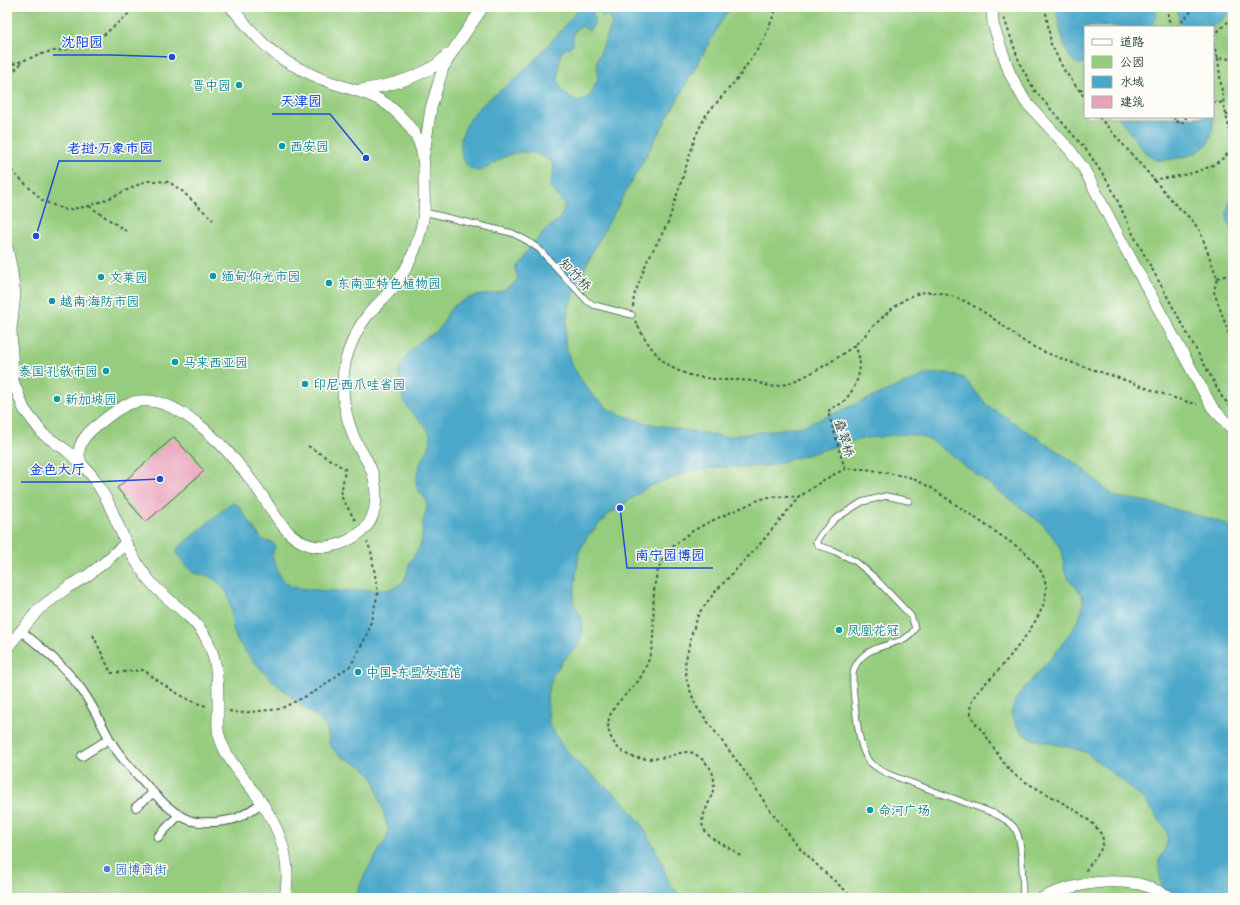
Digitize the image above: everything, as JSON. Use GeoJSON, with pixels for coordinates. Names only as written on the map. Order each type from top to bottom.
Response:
{"type":"FeatureCollection","features":[{"type":"Feature","properties":{"kind":"street"},"geometry":{"type":"LineString","coordinates":[[232,7],[256,37],[270,50],[287,62],[327,81],[377,98],[397,113],[411,127],[424,154]]}},
{"type":"Feature","properties":{"kind":"street"},"geometry":{"type":"LineString","coordinates":[[992,7],[993,24],[1010,74],[1025,101],[1070,150],[1084,169],[1212,407],[1233,430]]}},
{"type":"Feature","properties":{"kind":"street"},"geometry":{"type":"LineString","coordinates":[[81,463],[79,452],[82,442],[92,429],[123,407],[137,402],[153,401],[176,409],[195,422],[213,438],[247,474],[282,525],[299,541],[319,547],[330,546],[348,541],[361,532],[370,520],[373,512],[376,495],[375,480],[371,468],[353,436],[346,414],[343,401],[342,383],[346,362],[352,343],[360,326],[366,317],[396,284],[406,267],[418,240],[424,212],[424,154],[431,108],[443,68],[454,49],[482,9]]}},
{"type":"Feature","properties":{"kind":"street"},"geometry":{"type":"LineString","coordinates":[[355,90],[373,88],[413,76],[436,65],[454,49]]}},
{"type":"Feature","properties":{"kind":"street"},"geometry":{"type":"LineString","coordinates":[[7,248],[15,294],[12,330],[13,381],[24,409],[43,434],[66,450],[81,463],[102,491],[139,568],[151,582],[190,618],[207,639],[214,656],[218,680],[218,733],[223,748],[232,763],[263,802],[275,825],[285,852],[287,876],[285,898]]}},
{"type":"Feature","properties":{"kind":"street"},"geometry":{"type":"LineString","coordinates":[[7,648],[39,609],[49,600],[93,571],[126,543]]}},
{"type":"Feature","properties":{"kind":"street"},"geometry":{"type":"LineString","coordinates":[[21,631],[52,656],[79,686],[92,705],[109,739],[127,763],[153,793],[179,815],[192,821],[225,821],[244,815],[263,802]]}},
{"type":"Feature","properties":{"kind":"street"},"geometry":{"type":"LineString","coordinates":[[82,756],[109,739]]}},
{"type":"Feature","properties":{"kind":"street"},"geometry":{"type":"LineString","coordinates":[[136,807],[153,793]]}},
{"type":"Feature","properties":{"kind":"street"},"geometry":{"type":"LineString","coordinates":[[158,837],[179,815]]}},
{"type":"Feature","properties":{"kind":"street"},"geometry":{"type":"LineString","coordinates":[[1042,898],[1062,889],[1095,883],[1139,884],[1173,898]]}},
{"type":"Feature","properties":{"kind":"lane","name":"知竹桥"},"geometry":{"type":"LineString","coordinates":[[424,212],[512,233],[526,240],[539,250],[587,301],[594,305],[632,315]]}},
{"type":"Feature","properties":{"kind":"lane"},"geometry":{"type":"LineString","coordinates":[[909,501],[886,496],[862,502],[835,519],[820,534],[816,542],[819,546],[832,550],[854,561],[874,577],[911,616],[915,628],[911,635],[904,639],[876,649],[863,656],[854,669],[852,680],[861,743],[868,760],[876,768],[902,780],[993,813],[1007,820],[1018,833],[1021,843],[1023,898]]}},
{"type":"Feature","properties":{"kind":"path"},"geometry":{"type":"LineString","coordinates":[[7,66],[23,62],[46,52],[71,49],[94,41],[120,20],[140,7]]}},
{"type":"Feature","properties":{"kind":"path"},"geometry":{"type":"LineString","coordinates":[[482,9],[521,10],[540,7]]}},
{"type":"Feature","properties":{"kind":"path"},"geometry":{"type":"LineString","coordinates":[[777,7],[763,41],[738,78],[706,115],[696,135],[668,223],[644,268],[634,296],[632,315],[655,353],[668,365],[685,374],[702,378],[752,381],[775,387],[802,379],[854,345],[900,303],[913,295],[928,292],[942,294],[958,299],[982,311],[1028,344],[1053,356],[1192,403],[1212,407]]}},
{"type":"Feature","properties":{"kind":"path"},"geometry":{"type":"LineString","coordinates":[[1045,7],[1052,44],[1064,70],[1084,97]]}},
{"type":"Feature","properties":{"kind":"path"},"geometry":{"type":"LineString","coordinates":[[1168,7],[1168,18],[1172,26]]}},
{"type":"Feature","properties":{"kind":"path"},"geometry":{"type":"LineString","coordinates":[[1178,26],[1195,7]]}},
{"type":"Feature","properties":{"kind":"path"},"geometry":{"type":"LineString","coordinates":[[1214,35],[1233,17]]}},
{"type":"Feature","properties":{"kind":"path"},"geometry":{"type":"LineString","coordinates":[[1214,46],[1218,58],[1228,126],[1233,141]]}},
{"type":"Feature","properties":{"kind":"path"},"geometry":{"type":"LineString","coordinates":[[1218,58],[1233,59]]}},
{"type":"Feature","properties":{"kind":"path"},"geometry":{"type":"LineString","coordinates":[[7,79],[23,62]]}},
{"type":"Feature","properties":{"kind":"path"},"geometry":{"type":"LineString","coordinates":[[1080,91],[1084,89]]}},
{"type":"Feature","properties":{"kind":"path"},"geometry":{"type":"LineString","coordinates":[[1214,102],[1224,103]]}},
{"type":"Feature","properties":{"kind":"path"},"geometry":{"type":"LineString","coordinates":[[1226,115],[1233,114]]}},
{"type":"Feature","properties":{"kind":"path"},"geometry":{"type":"LineString","coordinates":[[1100,118],[1153,180],[1192,220],[1200,231],[1217,278],[1214,292],[1233,345]]}},
{"type":"Feature","properties":{"kind":"path"},"geometry":{"type":"LineString","coordinates":[[1175,118],[1174,119],[1181,124],[1186,118]]}},
{"type":"Feature","properties":{"kind":"path"},"geometry":{"type":"LineString","coordinates":[[1153,180],[1181,176],[1206,169],[1222,159],[1233,147]]}},
{"type":"Feature","properties":{"kind":"path"},"geometry":{"type":"LineString","coordinates":[[7,166],[43,201],[66,210],[89,206],[146,181],[169,182],[182,190],[213,220]]}},
{"type":"Feature","properties":{"kind":"path"},"geometry":{"type":"LineString","coordinates":[[89,206],[126,231]]}},
{"type":"Feature","properties":{"kind":"path"},"geometry":{"type":"LineString","coordinates":[[1217,278],[1233,274]]}},
{"type":"Feature","properties":{"kind":"path","name":"叠翠桥"},"geometry":{"type":"LineString","coordinates":[[845,469],[828,412],[830,409],[842,403],[849,395],[856,382],[860,371],[860,360],[859,352],[854,345]]}},
{"type":"Feature","properties":{"kind":"path"},"geometry":{"type":"LineString","coordinates":[[93,635],[111,673],[144,670],[159,682],[199,705],[240,714],[280,709],[318,690],[351,665],[368,633],[378,593],[372,551],[341,496],[346,469],[308,446]]}},
{"type":"Feature","properties":{"kind":"path"},"geometry":{"type":"LineString","coordinates":[[854,898],[822,870],[797,845],[767,806],[748,776],[696,706],[685,664],[692,633],[699,613],[715,592],[760,544],[798,498],[825,479],[845,469],[866,469],[886,472],[909,477],[930,487],[1025,552],[1037,565],[1044,579],[1046,592],[1042,609],[1014,652],[976,694],[972,700],[970,709],[972,718],[1002,762],[1015,775],[1028,784],[1064,803],[1080,814],[1100,832],[1103,839],[1103,845],[1098,854],[1089,864],[1078,885]]}},
{"type":"Feature","properties":{"kind":"path"},"geometry":{"type":"LineString","coordinates":[[740,856],[729,847],[711,838],[705,832],[702,825],[702,818],[714,790],[713,776],[710,767],[693,753],[681,753],[666,757],[651,758],[637,758],[628,756],[616,747],[608,728],[608,719],[612,711],[638,680],[648,664],[652,646],[653,596],[657,574],[661,562],[669,551],[682,538],[700,526],[766,498],[782,496],[798,498]]}},
{"type":"Feature","properties":{"kind":"green space"},"geometry":{"type":"Polygon","coordinates":[[[7,7],[1233,7],[1233,898],[7,898],[7,7]]]}},
{"type":"Feature","properties":{"kind":"water"},"geometry":{"type":"Polygon","coordinates":[[[580,7],[598,7],[593,12],[594,24],[589,31],[582,26],[575,31],[573,35],[573,44],[569,48],[564,49],[560,56],[558,79],[562,91],[577,101],[583,100],[590,96],[598,79],[597,61],[612,23],[609,15],[603,17],[601,14],[601,7],[731,7],[722,20],[590,256],[568,310],[565,341],[570,361],[579,377],[593,396],[611,411],[645,423],[725,437],[804,426],[927,374],[947,373],[964,378],[987,405],[1077,464],[1115,497],[1149,502],[1218,521],[1233,528],[1233,898],[1164,898],[1159,871],[1159,861],[1165,849],[1168,838],[1166,830],[1144,800],[1130,787],[1085,752],[1032,739],[1021,732],[1011,715],[1014,703],[1019,694],[1059,648],[1078,621],[1083,609],[1082,596],[1066,574],[1063,556],[1057,543],[1041,523],[935,443],[921,436],[902,434],[861,439],[768,466],[717,467],[688,472],[648,487],[608,515],[587,537],[579,552],[573,602],[581,616],[583,632],[577,647],[562,662],[553,675],[547,695],[549,723],[561,744],[576,762],[622,800],[641,823],[660,858],[669,883],[682,898],[355,898],[371,863],[386,840],[388,829],[374,779],[360,765],[342,757],[334,750],[330,746],[327,728],[323,723],[278,686],[248,655],[235,636],[229,598],[222,586],[212,578],[206,575],[196,574],[189,569],[180,559],[177,549],[231,503],[238,505],[261,538],[265,541],[273,543],[275,546],[272,555],[278,572],[283,580],[292,587],[325,591],[387,590],[403,582],[410,562],[419,549],[422,540],[423,522],[427,505],[425,499],[417,488],[416,481],[419,466],[429,447],[430,439],[427,429],[411,412],[403,399],[399,382],[399,372],[401,367],[409,353],[439,328],[449,311],[455,305],[474,297],[501,292],[513,285],[518,278],[515,265],[545,230],[559,219],[564,211],[564,204],[550,187],[554,168],[552,162],[538,154],[524,152],[510,155],[485,169],[475,171],[467,165],[462,156],[460,144],[463,132],[477,110],[524,71],[541,54],[580,7]]]}},
{"type":"Feature","properties":{"kind":"water"},"geometry":{"type":"Polygon","coordinates":[[[1056,7],[1156,7],[1155,20],[1152,26],[1084,26],[1084,63],[1076,63],[1072,59],[1065,46],[1056,7]]]}},
{"type":"Feature","properties":{"kind":"water"},"geometry":{"type":"Polygon","coordinates":[[[1177,7],[1233,7],[1233,9],[1223,20],[1212,26],[1188,26],[1181,24],[1177,7]]]}},
{"type":"Feature","properties":{"kind":"water"},"geometry":{"type":"Polygon","coordinates":[[[1119,118],[1213,118],[1210,139],[1207,145],[1201,150],[1170,160],[1155,160],[1144,151],[1119,118]]]}},
{"type":"Feature","properties":{"kind":"water"},"geometry":{"type":"Polygon","coordinates":[[[1233,189],[1233,231],[1228,225],[1227,212],[1233,189]]]}},
{"type":"Feature","properties":{"kind":"building"},"geometry":{"type":"Polygon","coordinates":[[[174,437],[204,471],[146,522],[117,488],[174,437]]]}},
{"type":"Feature","properties":{"kind":"place","name":"沈阳园"},"geometry":{"type":"Point","coordinates":[172,57]}},
{"type":"Feature","properties":{"kind":"place","name":"晋中园"},"geometry":{"type":"Point","coordinates":[239,85]}},
{"type":"Feature","properties":{"kind":"place","name":"西安园"},"geometry":{"type":"Point","coordinates":[282,146]}},
{"type":"Feature","properties":{"kind":"place","name":"天津园"},"geometry":{"type":"Point","coordinates":[366,158]}},
{"type":"Feature","properties":{"kind":"place","name":"老挝·万象市园"},"geometry":{"type":"Point","coordinates":[36,236]}},
{"type":"Feature","properties":{"kind":"place","name":"缅甸·仰光市园"},"geometry":{"type":"Point","coordinates":[213,276]}},
{"type":"Feature","properties":{"kind":"place","name":"文莱园"},"geometry":{"type":"Point","coordinates":[101,277]}},
{"type":"Feature","properties":{"kind":"place","name":"东南亚特色植物园"},"geometry":{"type":"Point","coordinates":[329,283]}},
{"type":"Feature","properties":{"kind":"place","name":"越南·海防市园"},"geometry":{"type":"Point","coordinates":[52,301]}},
{"type":"Feature","properties":{"kind":"place","name":"马来西亚园"},"geometry":{"type":"Point","coordinates":[175,362]}},
{"type":"Feature","properties":{"kind":"place","name":"泰国·孔敬市园"},"geometry":{"type":"Point","coordinates":[106,371]}},
{"type":"Feature","properties":{"kind":"place","name":"印尼·西爪哇省园"},"geometry":{"type":"Point","coordinates":[305,384]}},
{"type":"Feature","properties":{"kind":"place","name":"新加坡园"},"geometry":{"type":"Point","coordinates":[57,399]}},
{"type":"Feature","properties":{"kind":"place","name":"金色大厅"},"geometry":{"type":"Point","coordinates":[160,479]}},
{"type":"Feature","properties":{"kind":"place","name":"南宁园博园"},"geometry":{"type":"Point","coordinates":[620,508]}},
{"type":"Feature","properties":{"kind":"place","name":"凤凰花冠"},"geometry":{"type":"Point","coordinates":[839,630]}},
{"type":"Feature","properties":{"kind":"place","name":"中国-东盟友谊馆"},"geometry":{"type":"Point","coordinates":[358,672]}},
{"type":"Feature","properties":{"kind":"place","name":"命河广场"},"geometry":{"type":"Point","coordinates":[870,810]}},
{"type":"Feature","properties":{"kind":"place","name":"园博商街"},"geometry":{"type":"Point","coordinates":[107,869]}}]}
